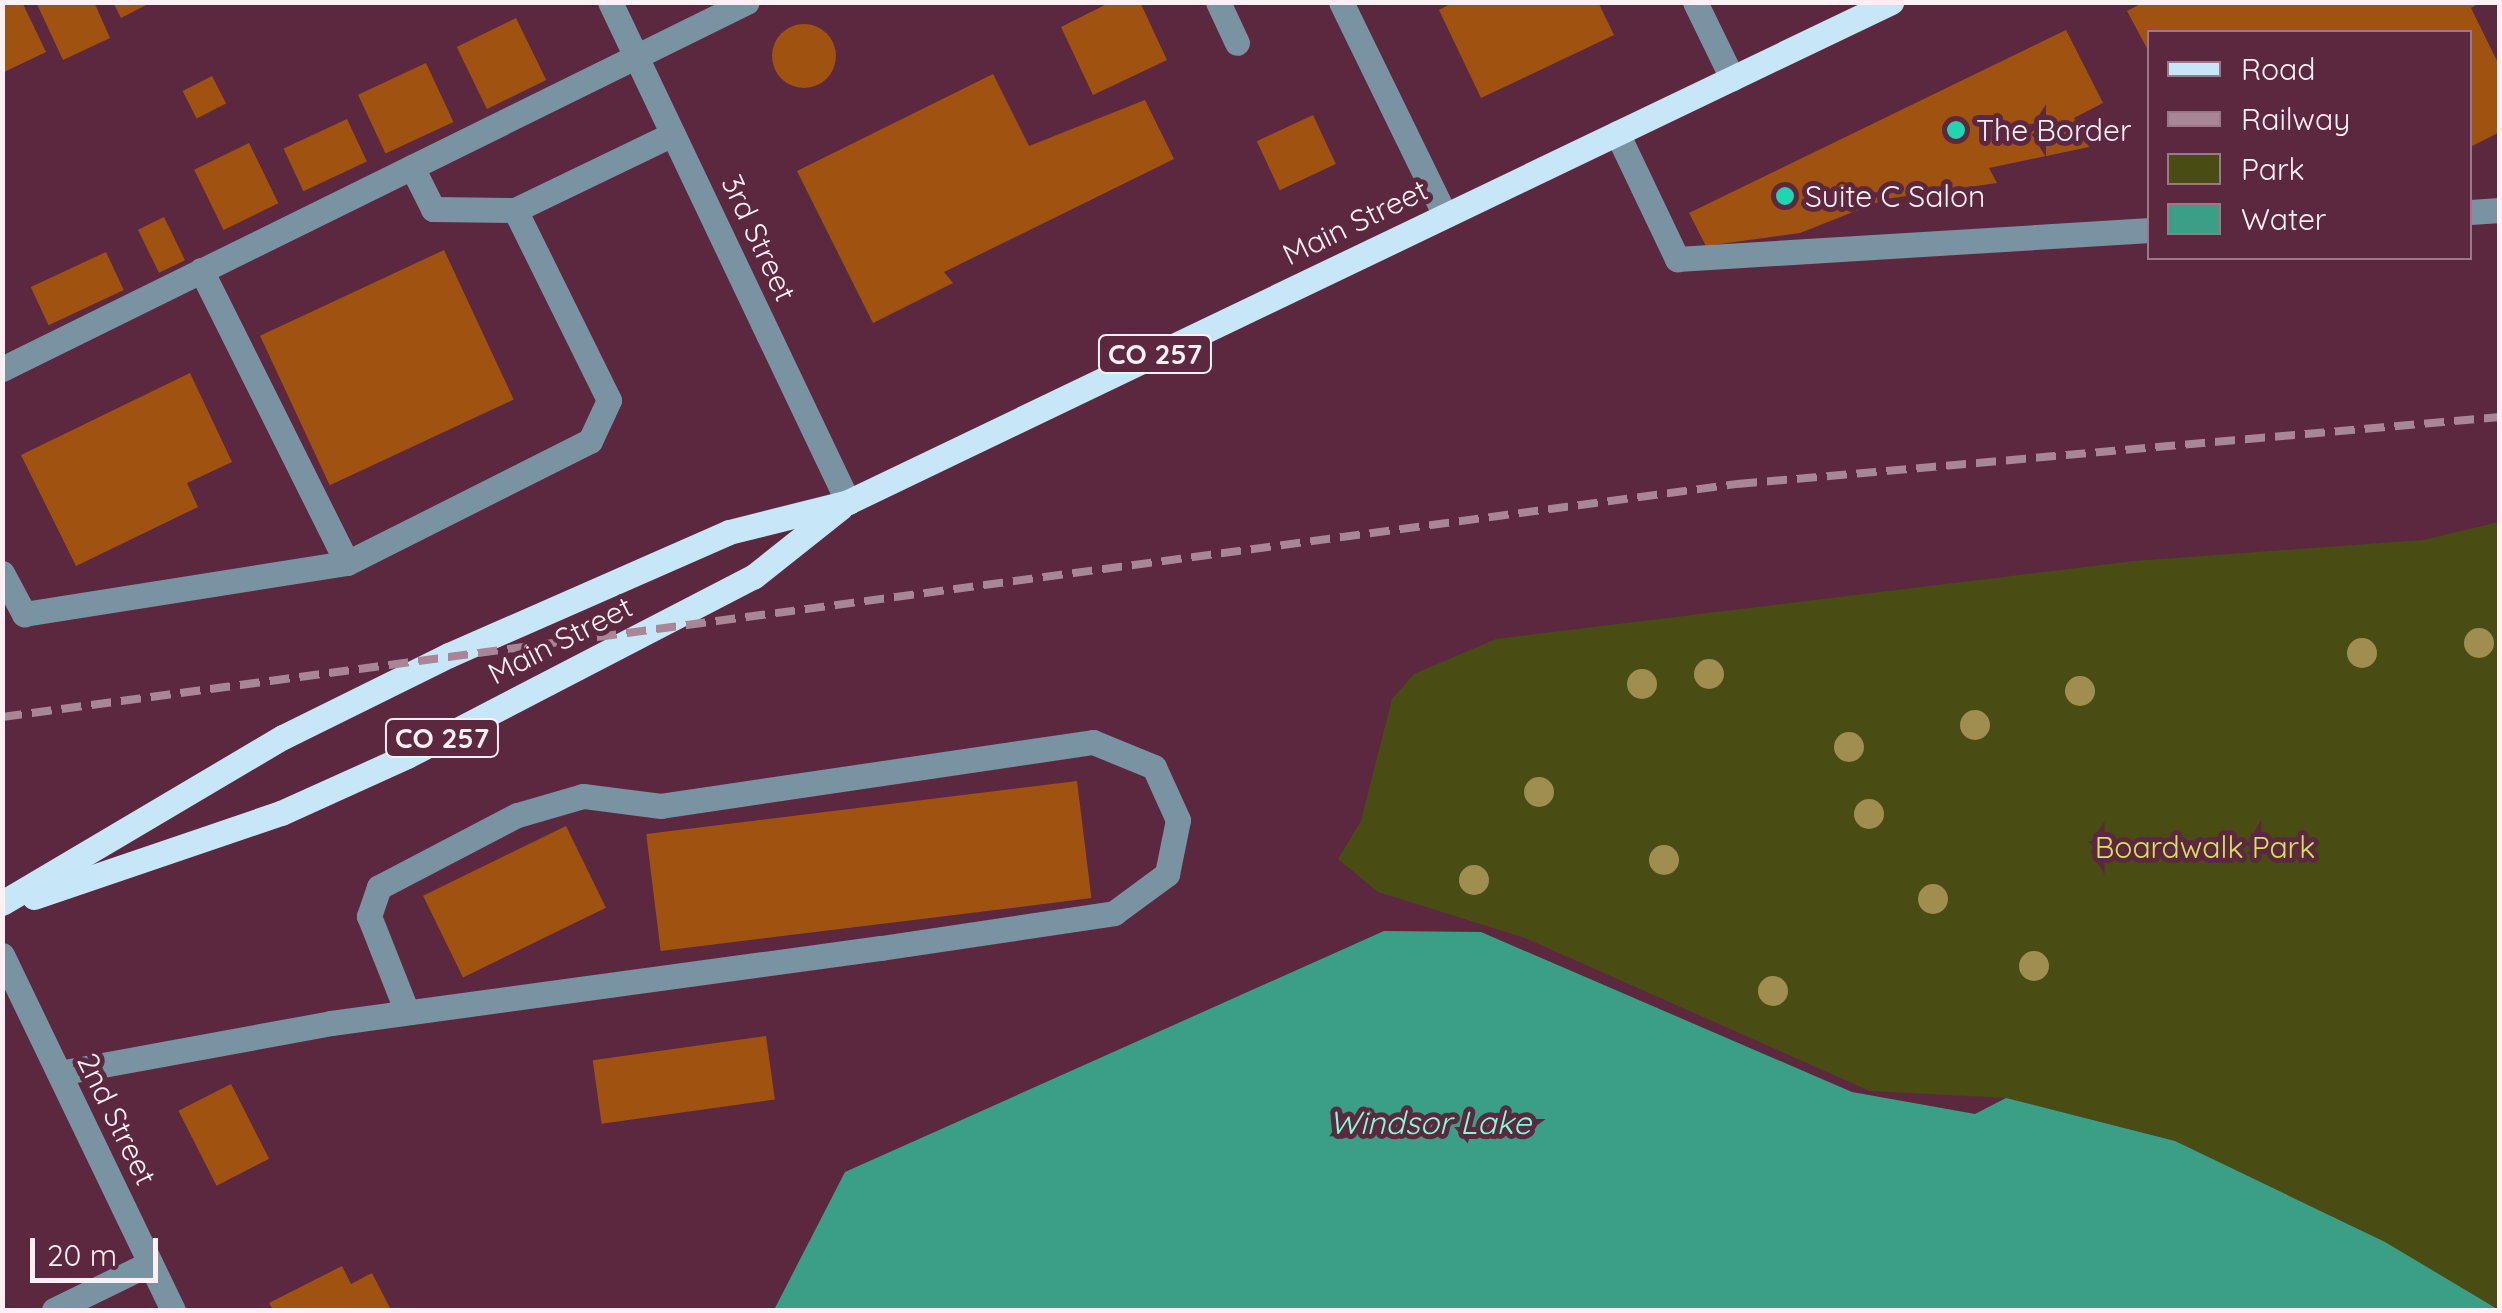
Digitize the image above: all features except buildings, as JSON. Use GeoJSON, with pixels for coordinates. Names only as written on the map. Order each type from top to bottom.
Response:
{"type":"FeatureCollection","features":[{"type":"Feature","properties":{"kind":"main road","name":"Main Street"},"geometry":{"type":"LineString","coordinates":[[2,906],[282,736],[449,655],[729,532],[848,502],[1891,2]]}},
{"type":"Feature","properties":{"kind":"main road","name":"Main Street"},"geometry":{"type":"LineString","coordinates":[[2,906],[280,813],[408,756],[753,577],[848,502]]}},
{"type":"Feature","properties":{"kind":"street","name":"3rd Street"},"geometry":{"type":"LineString","coordinates":[[610,2],[848,502]]}},
{"type":"Feature","properties":{"kind":"street"},"geometry":{"type":"LineString","coordinates":[[2,369],[747,2]]}},
{"type":"Feature","properties":{"kind":"street"},"geometry":{"type":"LineString","coordinates":[[1218,2],[1237,43]]}},
{"type":"Feature","properties":{"kind":"street"},"geometry":{"type":"LineString","coordinates":[[1341,2],[1445,215]]}},
{"type":"Feature","properties":{"kind":"street"},"geometry":{"type":"LineString","coordinates":[[1696,2],[1732,78]]}},
{"type":"Feature","properties":{"kind":"street"},"geometry":{"type":"LineString","coordinates":[[1617,133],[1677,260],[2147,230]]}},
{"type":"Feature","properties":{"kind":"street"},"geometry":{"type":"LineString","coordinates":[[412,167],[433,209],[515,210],[673,134]]}},
{"type":"Feature","properties":{"kind":"street"},"geometry":{"type":"LineString","coordinates":[[2,573],[24,614],[347,563],[590,442],[609,400],[515,210]]}},
{"type":"Feature","properties":{"kind":"street"},"geometry":{"type":"LineString","coordinates":[[2472,212],[2500,210]]}},
{"type":"Feature","properties":{"kind":"street"},"geometry":{"type":"LineString","coordinates":[[201,270],[347,563]]}},
{"type":"Feature","properties":{"kind":"street"},"geometry":{"type":"LineString","coordinates":[[59,1073],[407,1012],[1114,913],[1166,874],[1178,820],[1154,767],[1092,742],[661,806],[584,796],[517,815],[380,887],[369,916],[407,1012]]}},
{"type":"Feature","properties":{"kind":"street","name":"2nd Street"},"geometry":{"type":"LineString","coordinates":[[2,955],[173,1310]]}},
{"type":"Feature","properties":{"kind":"street"},"geometry":{"type":"LineString","coordinates":[[54,1310],[150,1263]]}},
{"type":"Feature","properties":{"kind":"green space","name":"Boardwalk Park"},"geometry":{"type":"Polygon","coordinates":[[[2499,522],[2499,1309],[2175,1141],[2006,1098],[1870,1091],[1525,938],[1378,892],[1338,859],[1361,821],[1392,699],[1414,674],[1496,639],[2134,561],[2423,540],[2499,522]]]}},
{"type":"Feature","properties":{"kind":"water","name":"Windsor Lake"},"geometry":{"type":"Polygon","coordinates":[[[1384,931],[1481,932],[1852,1092],[1975,1114],[2006,1098],[2175,1141],[2385,1242],[2499,1310],[774,1310],[845,1172],[1384,931]]]}},
{"type":"Feature","properties":{"kind":"railway"},"geometry":{"type":"LineString","coordinates":[[2,717],[1737,484],[2500,417]]}},
{"type":"Feature","properties":{"kind":"place","name":"The Border"},"geometry":{"type":"Point","coordinates":[1956,130]}},
{"type":"Feature","properties":{"kind":"place","name":"Suite C Salon"},"geometry":{"type":"Point","coordinates":[1785,196]}}]}
